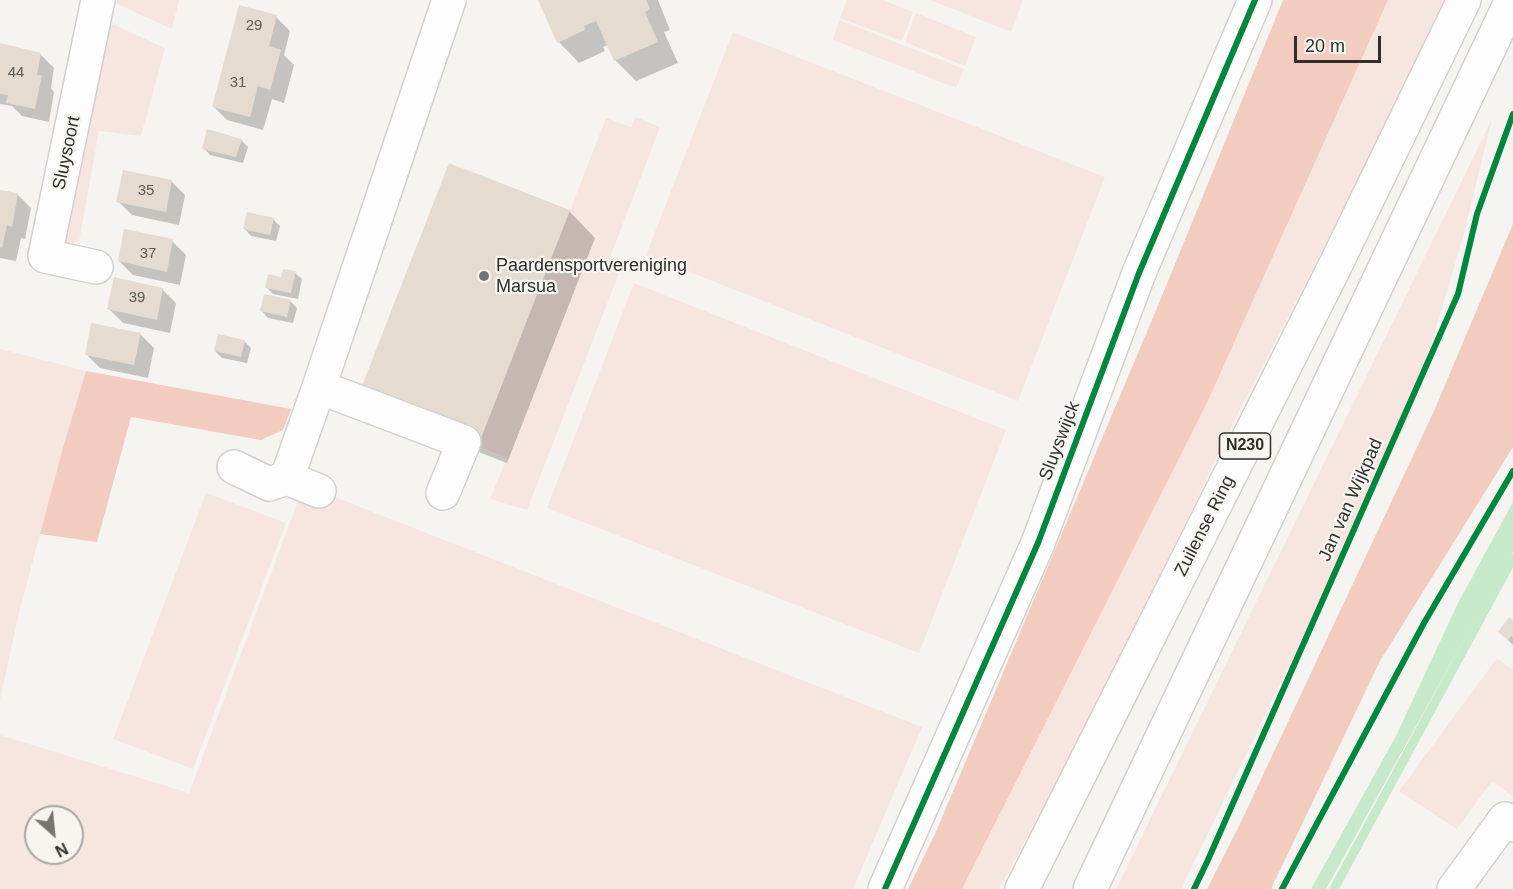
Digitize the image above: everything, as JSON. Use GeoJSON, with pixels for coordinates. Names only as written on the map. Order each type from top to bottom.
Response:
{"type":"FeatureCollection","features":[{"type":"Feature","properties":{"kind":"main road","name":"Sluysoort"},"geometry":{"type":"LineString","coordinates":[[96,267],[45,256],[98,0]]}},
{"type":"Feature","properties":{"kind":"main road"},"geometry":{"type":"LineString","coordinates":[[286,478],[319,387],[449,0]]}},
{"type":"Feature","properties":{"kind":"main road","name":"Sluyswijck"},"geometry":{"type":"LineString","coordinates":[[885,889],[1038,543],[1139,273],[1255,0]]}},
{"type":"Feature","properties":{"kind":"main road","name":"Zuilense Ring"},"geometry":{"type":"LineString","coordinates":[[1022,889],[1334,268],[1464,0]]}},
{"type":"Feature","properties":{"kind":"main road","name":"N230"},"geometry":{"type":"LineString","coordinates":[[1090,889],[1512,0]]}},
{"type":"Feature","properties":{"kind":"main road"},"geometry":{"type":"LineString","coordinates":[[319,387],[464,442],[443,493]]}},
{"type":"Feature","properties":{"kind":"main road"},"geometry":{"type":"LineString","coordinates":[[234,467],[269,483],[286,478],[319,491]]}},
{"type":"Feature","properties":{"kind":"main road"},"geometry":{"type":"LineString","coordinates":[[1454,889],[1505,819],[1513,825]]}},
{"type":"Feature","properties":{"kind":"shaded area"},"geometry":{"type":"Polygon","coordinates":[[[113,0],[179,0],[172,29],[117,4],[113,0]]]}},
{"type":"Feature","properties":{"kind":"shaded area"},"geometry":{"type":"Polygon","coordinates":[[[847,0],[883,0],[913,12],[902,41],[840,18],[847,0]]]}},
{"type":"Feature","properties":{"kind":"shaded area"},"geometry":{"type":"Polygon","coordinates":[[[930,0],[1023,0],[1011,32],[930,0]]]}},
{"type":"Feature","properties":{"kind":"shaded area"},"geometry":{"type":"Polygon","coordinates":[[[1283,0],[1388,0],[1207,403],[962,889],[908,889],[935,834],[1157,308],[1283,0]]]}},
{"type":"Feature","properties":{"kind":"shaded area"},"geometry":{"type":"Polygon","coordinates":[[[1388,0],[1453,0],[1239,411],[1100,702],[999,889],[962,889],[1207,403],[1388,0]]]}},
{"type":"Feature","properties":{"kind":"shaded area"},"geometry":{"type":"Polygon","coordinates":[[[916,13],[976,37],[965,66],[905,42],[916,13]]]}},
{"type":"Feature","properties":{"kind":"shaded area"},"geometry":{"type":"Polygon","coordinates":[[[839,20],[964,69],[956,88],[833,40],[839,20]]]}},
{"type":"Feature","properties":{"kind":"shaded area"},"geometry":{"type":"Polygon","coordinates":[[[108,25],[115,25],[165,48],[141,136],[99,131],[79,242],[75,242],[74,248],[62,246],[108,25]]]}},
{"type":"Feature","properties":{"kind":"shaded area"},"geometry":{"type":"Polygon","coordinates":[[[733,32],[1105,177],[1018,401],[646,255],[733,32]]]}},
{"type":"Feature","properties":{"kind":"shaded area"},"geometry":{"type":"Polygon","coordinates":[[[636,117],[660,127],[608,263],[621,268],[527,510],[490,499],[507,458],[478,446],[606,118],[631,127],[636,117]]]}},
{"type":"Feature","properties":{"kind":"shaded area"},"geometry":{"type":"Polygon","coordinates":[[[1492,119],[1463,237],[1410,416],[1181,889],[1116,889],[1492,119]]]}},
{"type":"Feature","properties":{"kind":"shaded area"},"geometry":{"type":"Polygon","coordinates":[[[1513,224],[1513,447],[1380,661],[1271,889],[1207,889],[1240,824],[1434,411],[1513,224]]]}},
{"type":"Feature","properties":{"kind":"shaded area"},"geometry":{"type":"Polygon","coordinates":[[[634,283],[1006,430],[919,653],[547,508],[634,283]]]}},
{"type":"Feature","properties":{"kind":"shaded area"},"geometry":{"type":"Polygon","coordinates":[[[0,349],[86,371],[19,613],[0,700],[0,349]]]}},
{"type":"Feature","properties":{"kind":"shaded area"},"geometry":{"type":"Polygon","coordinates":[[[86,371],[291,409],[283,430],[261,440],[131,417],[97,542],[40,534],[86,371]]]}},
{"type":"Feature","properties":{"kind":"shaded area"},"geometry":{"type":"Polygon","coordinates":[[[304,485],[922,727],[853,889],[0,889],[0,735],[189,793],[304,485]]]}},
{"type":"Feature","properties":{"kind":"shaded area"},"geometry":{"type":"Polygon","coordinates":[[[206,493],[286,523],[193,769],[113,739],[206,493]]]}},
{"type":"Feature","properties":{"kind":"shaded area"},"geometry":{"type":"Polygon","coordinates":[[[1513,502],[1513,551],[1326,889],[1311,889],[1396,736],[1458,603],[1513,502]]]}},
{"type":"Feature","properties":{"kind":"shaded area"},"geometry":{"type":"Polygon","coordinates":[[[1497,658],[1513,670],[1513,797],[1492,781],[1457,829],[1399,791],[1497,658]]]}},
{"type":"Feature","properties":{"kind":"building"},"geometry":{"type":"Polygon","coordinates":[[[538,0],[646,0],[650,9],[645,12],[658,42],[614,61],[596,21],[584,26],[585,30],[557,43],[538,0]]]}},
{"type":"Feature","properties":{"kind":"building"},"geometry":{"type":"Polygon","coordinates":[[[239,5],[277,15],[269,46],[281,50],[270,90],[258,86],[250,117],[212,107],[239,5]]]}},
{"type":"Feature","properties":{"kind":"building"},"geometry":{"type":"Polygon","coordinates":[[[0,43],[41,53],[37,75],[42,75],[35,109],[6,103],[8,95],[0,94],[0,43]]]}},
{"type":"Feature","properties":{"kind":"building"},"geometry":{"type":"Polygon","coordinates":[[[207,129],[242,139],[236,157],[202,149],[207,129]]]}},
{"type":"Feature","properties":{"kind":"building"},"geometry":{"type":"Polygon","coordinates":[[[449,163],[570,210],[481,438],[360,391],[449,163]]]}},
{"type":"Feature","properties":{"kind":"building"},"geometry":{"type":"Polygon","coordinates":[[[123,170],[172,180],[166,212],[116,202],[123,170]]]}},
{"type":"Feature","properties":{"kind":"building"},"geometry":{"type":"Polygon","coordinates":[[[0,190],[18,193],[12,227],[7,225],[2,248],[0,247],[0,190]]]}},
{"type":"Feature","properties":{"kind":"building"},"geometry":{"type":"Polygon","coordinates":[[[247,212],[274,218],[270,235],[243,229],[247,212]]]}},
{"type":"Feature","properties":{"kind":"building"},"geometry":{"type":"Polygon","coordinates":[[[124,229],[173,239],[167,272],[118,261],[124,229]]]}},
{"type":"Feature","properties":{"kind":"building"},"geometry":{"type":"Polygon","coordinates":[[[283,269],[296,271],[291,293],[265,288],[268,274],[281,277],[283,269]]]}},
{"type":"Feature","properties":{"kind":"building"},"geometry":{"type":"Polygon","coordinates":[[[114,277],[163,288],[157,320],[107,309],[114,277]]]}},
{"type":"Feature","properties":{"kind":"building"},"geometry":{"type":"Polygon","coordinates":[[[264,294],[291,300],[287,317],[260,311],[264,294]]]}},
{"type":"Feature","properties":{"kind":"building"},"geometry":{"type":"Polygon","coordinates":[[[91,323],[141,333],[134,365],[85,355],[91,323]]]}},
{"type":"Feature","properties":{"kind":"building"},"geometry":{"type":"Polygon","coordinates":[[[218,334],[245,340],[241,357],[214,351],[218,334]]]}},
{"type":"Feature","properties":{"kind":"building"},"geometry":{"type":"Polygon","coordinates":[[[1509,617],[1513,620],[1513,638],[1511,636],[1508,640],[1498,632],[1509,617]]]}},
{"type":"Feature","properties":{"kind":"waterway"},"geometry":{"type":"LineString","coordinates":[[1334,889],[1513,558]]}},
{"type":"Feature","properties":{"kind":"cycle path"},"geometry":{"type":"LineString","coordinates":[[885,889],[1038,543],[1139,273],[1255,0]]}},
{"type":"Feature","properties":{"kind":"cycle path","name":"Jan van Wijkpad"},"geometry":{"type":"LineString","coordinates":[[1194,889],[1458,294],[1477,214],[1513,114]]}},
{"type":"Feature","properties":{"kind":"cycle path"},"geometry":{"type":"LineString","coordinates":[[1282,889],[1424,623],[1513,471]]}},
{"type":"Feature","properties":{"kind":"place","name":"Paardensportvereniging Marsua"},"geometry":{"type":"Point","coordinates":[484,276]}}]}
